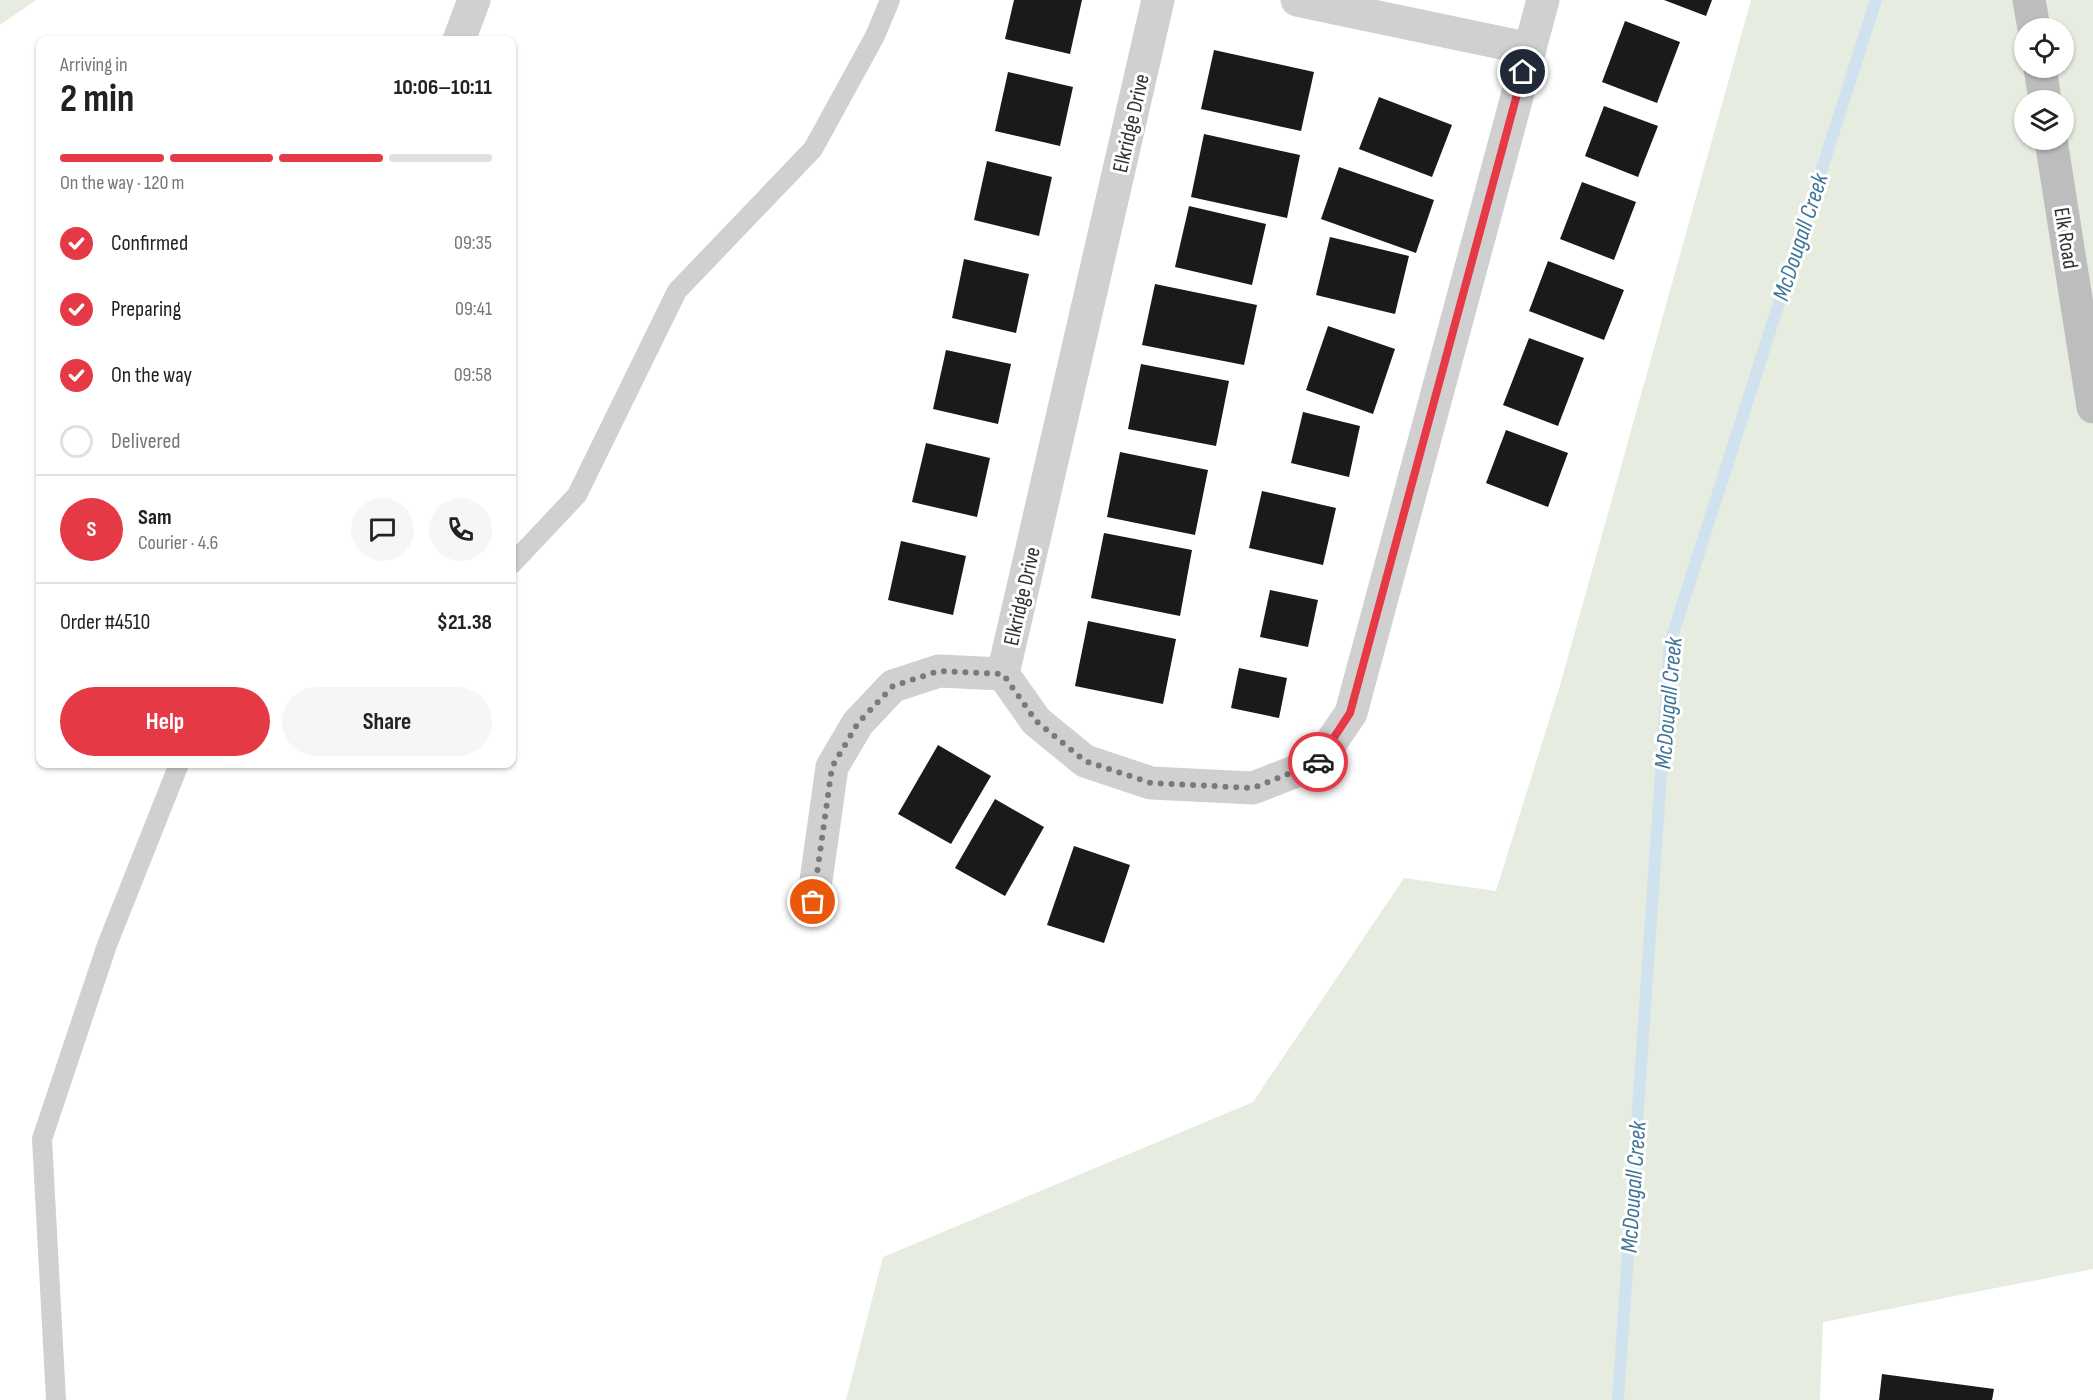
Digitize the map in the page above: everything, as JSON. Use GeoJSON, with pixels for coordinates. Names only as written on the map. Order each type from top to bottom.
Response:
{"type":"FeatureCollection","features":[{"type":"Feature","properties":{"kind":"street"},"geometry":{"type":"LineString","coordinates":[[460,36],[474,0]]}},
{"type":"Feature","properties":{"kind":"street","name":"Elkridge Drive"},"geometry":{"type":"LineString","coordinates":[[1158,0],[1003,674],[1036,721],[1085,761],[1151,783],[1253,788],[1317,763],[1350,713],[1543,0]]}},
{"type":"Feature","properties":{"kind":"street"},"geometry":{"type":"LineString","coordinates":[[1297,0],[1530,50]]}},
{"type":"Feature","properties":{"kind":"street"},"geometry":{"type":"LineString","coordinates":[[2030,0],[2033,18]]}},
{"type":"Feature","properties":{"kind":"street","name":"Elk Road"},"geometry":{"type":"LineString","coordinates":[[2053,150],[2093,407]]}},
{"type":"Feature","properties":{"kind":"street"},"geometry":{"type":"LineString","coordinates":[[813,902],[832,767],[858,723],[893,686],[939,671],[1003,674]]}},
{"type":"Feature","properties":{"kind":"lane"},"geometry":{"type":"LineString","coordinates":[[516,560],[577,495],[677,291],[813,149],[875,36],[890,0]]}},
{"type":"Feature","properties":{"kind":"lane"},"geometry":{"type":"LineString","coordinates":[[56,1400],[42,1139],[107,945],[177,768]]}},
{"type":"Feature","properties":{"kind":"shaded area"},"geometry":{"type":"Polygon","coordinates":[[[0,0],[36,0],[0,25],[0,0]]]}},
{"type":"Feature","properties":{"kind":"shaded area"},"geometry":{"type":"Polygon","coordinates":[[[1751,0],[2093,0],[2093,1269],[1823,1322],[1820,1400],[846,1400],[883,1257],[1253,1102],[1404,878],[1496,891],[1561,682],[1751,0]]]}},
{"type":"Feature","properties":{"kind":"building"},"geometry":{"type":"Polygon","coordinates":[[[1014,0],[1082,0],[1070,54],[1005,39],[1014,0]]]}},
{"type":"Feature","properties":{"kind":"building"},"geometry":{"type":"Polygon","coordinates":[[[1664,0],[1712,0],[1706,16],[1664,0]]]}},
{"type":"Feature","properties":{"kind":"building"},"geometry":{"type":"Polygon","coordinates":[[[1625,21],[1680,42],[1657,103],[1602,82],[1625,21]]]}},
{"type":"Feature","properties":{"kind":"building"},"geometry":{"type":"Polygon","coordinates":[[[1214,50],[1314,72],[1301,131],[1201,109],[1214,50]]]}},
{"type":"Feature","properties":{"kind":"building"},"geometry":{"type":"Polygon","coordinates":[[[1008,72],[1073,87],[1060,146],[995,131],[1008,72]]]}},
{"type":"Feature","properties":{"kind":"building"},"geometry":{"type":"Polygon","coordinates":[[[1379,97],[1452,125],[1432,177],[1359,149],[1379,97]]]}},
{"type":"Feature","properties":{"kind":"building"},"geometry":{"type":"Polygon","coordinates":[[[1604,106],[1658,126],[1638,177],[1585,156],[1604,106]]]}},
{"type":"Feature","properties":{"kind":"building"},"geometry":{"type":"Polygon","coordinates":[[[1204,134],[1300,155],[1287,218],[1191,197],[1204,134]]]}},
{"type":"Feature","properties":{"kind":"building"},"geometry":{"type":"Polygon","coordinates":[[[987,161],[1052,177],[1039,236],[974,220],[987,161]]]}},
{"type":"Feature","properties":{"kind":"building"},"geometry":{"type":"Polygon","coordinates":[[[1339,167],[1434,200],[1416,253],[1321,219],[1339,167]]]}},
{"type":"Feature","properties":{"kind":"building"},"geometry":{"type":"Polygon","coordinates":[[[1582,182],[1636,202],[1614,260],[1560,239],[1582,182]]]}},
{"type":"Feature","properties":{"kind":"building"},"geometry":{"type":"Polygon","coordinates":[[[1189,206],[1266,224],[1252,285],[1175,267],[1189,206]]]}},
{"type":"Feature","properties":{"kind":"building"},"geometry":{"type":"Polygon","coordinates":[[[1330,237],[1409,256],[1395,314],[1316,295],[1330,237]]]}},
{"type":"Feature","properties":{"kind":"building"},"geometry":{"type":"Polygon","coordinates":[[[964,259],[1029,274],[1016,333],[952,318],[964,259]]]}},
{"type":"Feature","properties":{"kind":"building"},"geometry":{"type":"Polygon","coordinates":[[[1548,261],[1624,290],[1604,340],[1529,311],[1548,261]]]}},
{"type":"Feature","properties":{"kind":"building"},"geometry":{"type":"Polygon","coordinates":[[[1155,284],[1257,305],[1244,365],[1142,345],[1155,284]]]}},
{"type":"Feature","properties":{"kind":"building"},"geometry":{"type":"Polygon","coordinates":[[[1328,326],[1395,349],[1373,414],[1306,390],[1328,326]]]}},
{"type":"Feature","properties":{"kind":"building"},"geometry":{"type":"Polygon","coordinates":[[[1529,338],[1584,358],[1558,426],[1503,405],[1529,338]]]}},
{"type":"Feature","properties":{"kind":"building"},"geometry":{"type":"Polygon","coordinates":[[[946,350],[1011,364],[998,424],[933,409],[946,350]]]}},
{"type":"Feature","properties":{"kind":"building"},"geometry":{"type":"Polygon","coordinates":[[[1141,364],[1229,381],[1216,446],[1128,429],[1141,364]]]}},
{"type":"Feature","properties":{"kind":"building"},"geometry":{"type":"Polygon","coordinates":[[[1303,412],[1360,426],[1349,477],[1291,463],[1303,412]]]}},
{"type":"Feature","properties":{"kind":"building"},"geometry":{"type":"Polygon","coordinates":[[[1506,430],[1568,453],[1548,507],[1486,483],[1506,430]]]}},
{"type":"Feature","properties":{"kind":"building"},"geometry":{"type":"Polygon","coordinates":[[[926,443],[990,458],[977,517],[912,502],[926,443]]]}},
{"type":"Feature","properties":{"kind":"building"},"geometry":{"type":"Polygon","coordinates":[[[1120,452],[1208,470],[1195,535],[1107,517],[1120,452]]]}},
{"type":"Feature","properties":{"kind":"building"},"geometry":{"type":"Polygon","coordinates":[[[1262,491],[1336,508],[1323,565],[1249,548],[1262,491]]]}},
{"type":"Feature","properties":{"kind":"building"},"geometry":{"type":"Polygon","coordinates":[[[1104,533],[1192,550],[1180,616],[1091,598],[1104,533]]]}},
{"type":"Feature","properties":{"kind":"building"},"geometry":{"type":"Polygon","coordinates":[[[901,541],[966,556],[953,615],[888,600],[901,541]]]}},
{"type":"Feature","properties":{"kind":"building"},"geometry":{"type":"Polygon","coordinates":[[[1270,590],[1318,600],[1308,647],[1260,637],[1270,590]]]}},
{"type":"Feature","properties":{"kind":"building"},"geometry":{"type":"Polygon","coordinates":[[[1088,621],[1176,639],[1163,704],[1075,686],[1088,621]]]}},
{"type":"Feature","properties":{"kind":"building"},"geometry":{"type":"Polygon","coordinates":[[[1239,668],[1287,678],[1279,718],[1231,708],[1239,668]]]}},
{"type":"Feature","properties":{"kind":"building"},"geometry":{"type":"Polygon","coordinates":[[[938,745],[991,776],[951,844],[898,814],[938,745]]]}},
{"type":"Feature","properties":{"kind":"building"},"geometry":{"type":"Polygon","coordinates":[[[995,799],[1044,827],[1005,896],[955,868],[995,799]]]}},
{"type":"Feature","properties":{"kind":"building"},"geometry":{"type":"Polygon","coordinates":[[[1074,846],[1130,865],[1104,943],[1047,925],[1074,846]]]}},
{"type":"Feature","properties":{"kind":"building"},"geometry":{"type":"Polygon","coordinates":[[[1882,1374],[1994,1389],[1992,1400],[1879,1400],[1882,1374]]]}},
{"type":"Feature","properties":{"kind":"waterway","name":"McDougall Creek"},"geometry":{"type":"LineString","coordinates":[[1618,1400],[1670,643],[1876,0]]}},
{"type":"Feature","properties":{"kind":"way so far"},"geometry":{"type":"LineString","coordinates":[[813,902],[832,767],[858,723],[893,686],[939,671],[1003,674],[1036,721],[1085,761],[1151,783],[1253,788],[1318,762]]}},
{"type":"Feature","properties":{"kind":"route"},"geometry":{"type":"LineString","coordinates":[[1318,762],[1350,713],[1523,72]]}}]}
